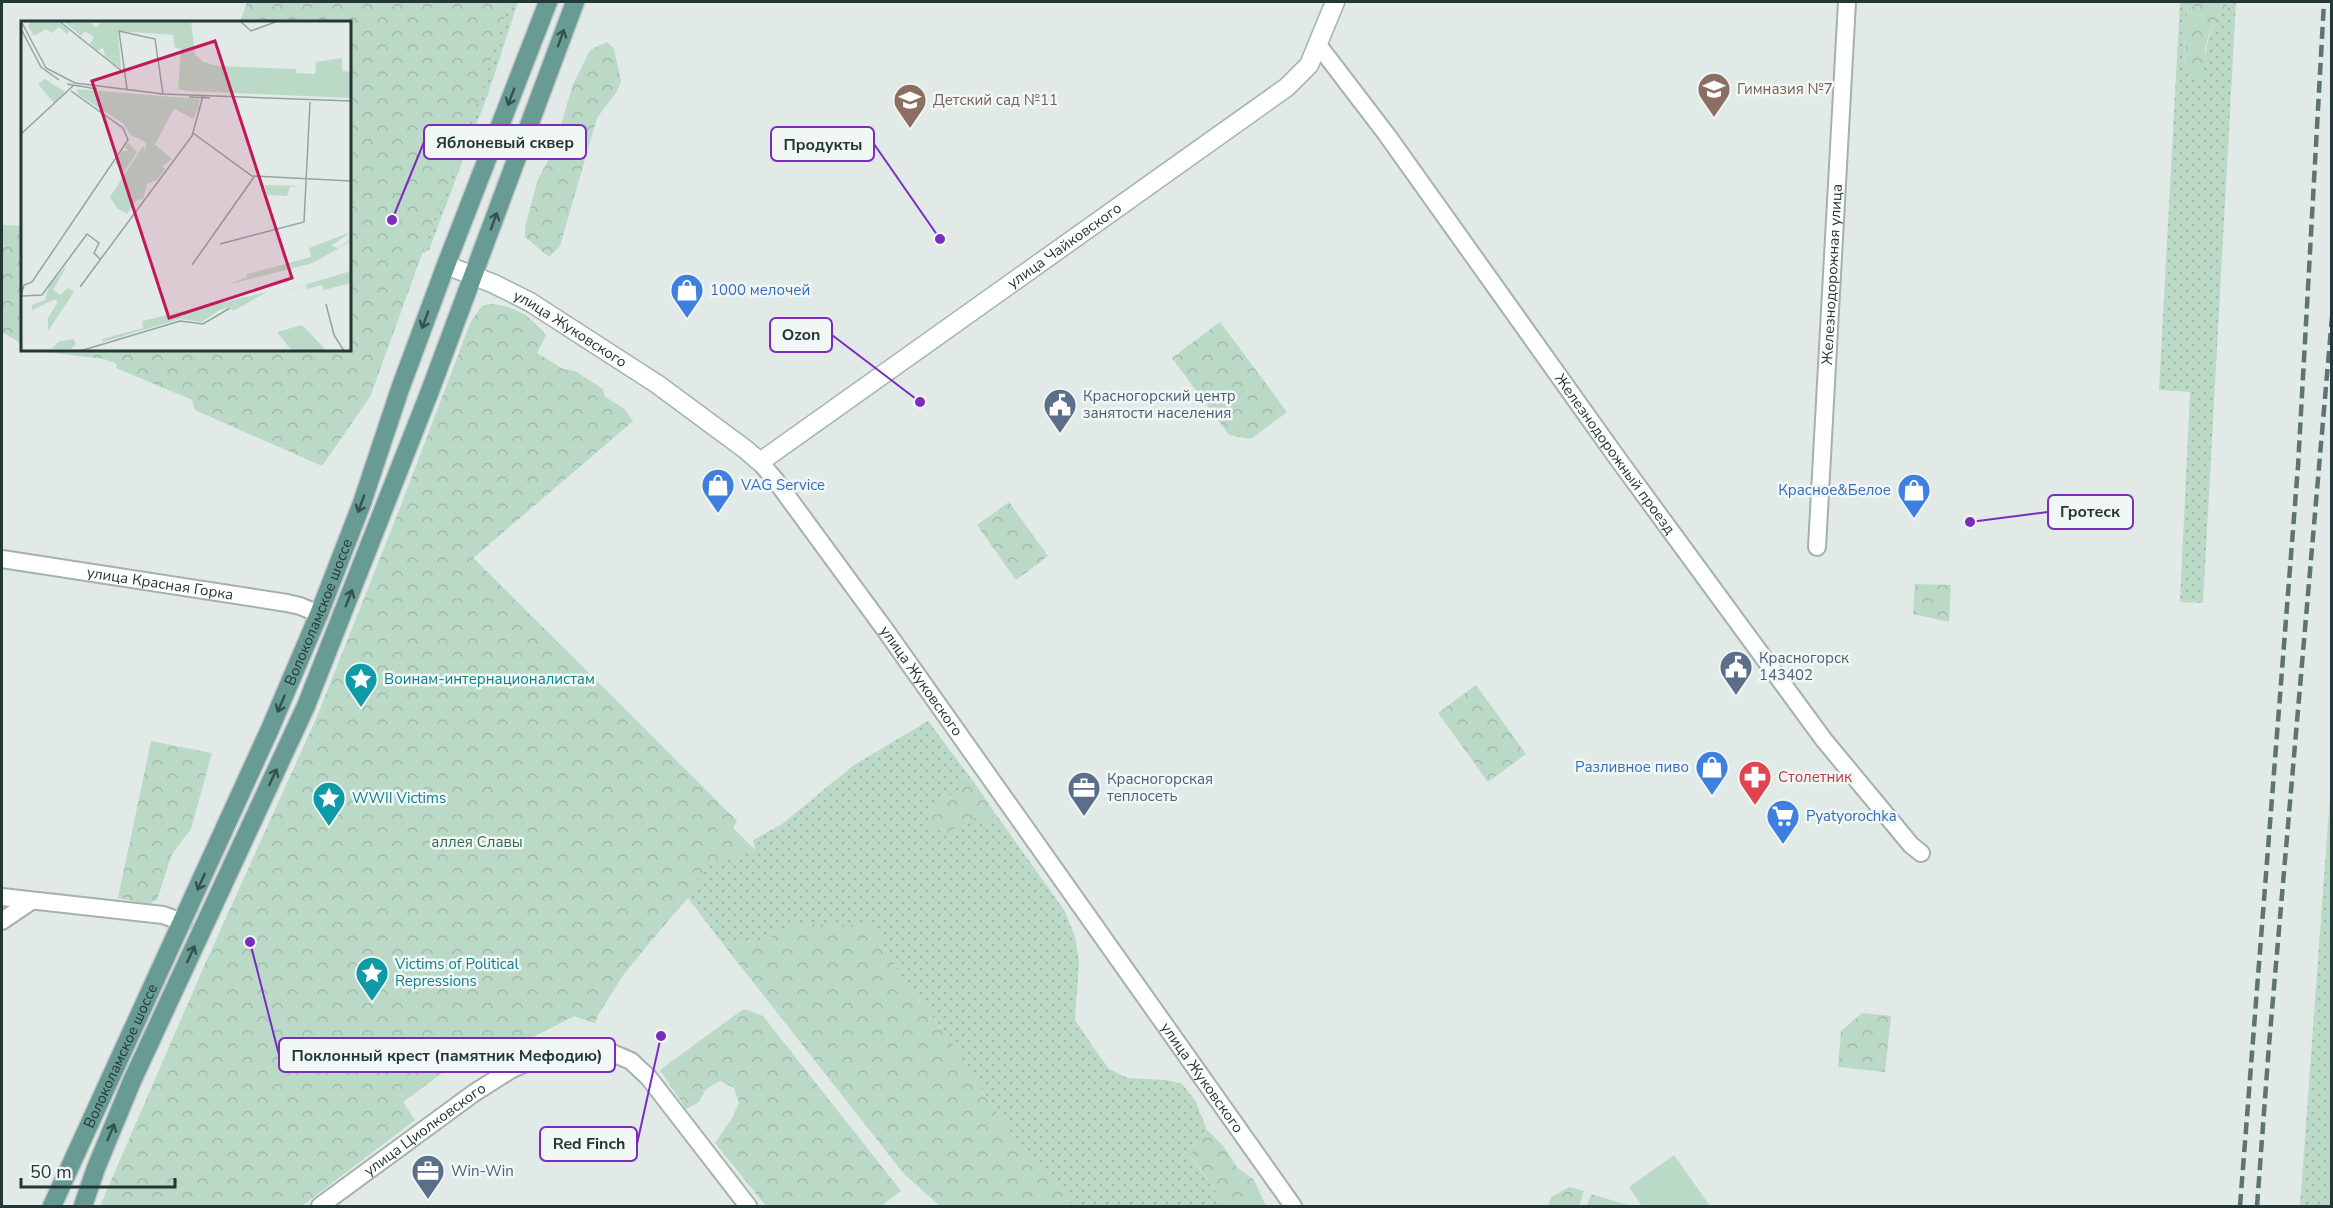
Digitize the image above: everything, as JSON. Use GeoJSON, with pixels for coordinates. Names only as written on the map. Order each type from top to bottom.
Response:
{"type":"FeatureCollection","features":[{"type":"Feature","properties":{"kind":"main road","name":"Волоколамское шоссе"},"geometry":{"type":"LineString","coordinates":[[52,1206],[183,922],[319,614],[362,503],[400,389],[446,265],[548,2]]}},
{"type":"Feature","properties":{"kind":"main road","name":"Волоколамское шоссе"},"geometry":{"type":"LineString","coordinates":[[83,1206],[132,1081],[306,706],[382,516],[575,2]]}},
{"type":"Feature","properties":{"kind":"street","name":"улица Чайковского"},"geometry":{"type":"LineString","coordinates":[[760,462],[1287,87],[1309,66],[1335,2]]}},
{"type":"Feature","properties":{"kind":"street","name":"Железнодорожная улица"},"geometry":{"type":"LineString","coordinates":[[1817,547],[1846,2]]}},
{"type":"Feature","properties":{"kind":"street","name":"Железнодорожный проезд"},"geometry":{"type":"LineString","coordinates":[[1319,46],[1387,135],[1622,465],[1824,740],[1911,845],[1921,853]]}},
{"type":"Feature","properties":{"kind":"street","name":"улица Жуковского"},"geometry":{"type":"LineString","coordinates":[[446,265],[530,302],[657,384],[760,462],[880,622],[1293,1206]]}},
{"type":"Feature","properties":{"kind":"street","name":"улица Красная Горка"},"geometry":{"type":"LineString","coordinates":[[2,559],[287,603],[319,614]]}},
{"type":"Feature","properties":{"kind":"street"},"geometry":{"type":"LineString","coordinates":[[2,897],[30,902],[163,915],[183,922]]}},
{"type":"Feature","properties":{"kind":"street"},"geometry":{"type":"LineString","coordinates":[[2,921],[30,902]]}},
{"type":"Feature","properties":{"kind":"street","name":"улица Циолковского"},"geometry":{"type":"LineString","coordinates":[[320,1206],[474,1093],[512,1069],[550,1053],[589,1048],[610,1052],[632,1061],[748,1206]]}},
{"type":"Feature","properties":{"kind":"green space"},"geometry":{"type":"Polygon","coordinates":[[[247,2],[509,2],[482,90],[370,397],[322,466],[195,410],[192,400],[116,368],[117,364],[104,359],[38,351],[351,351],[351,21],[240,21],[247,2]]]}},
{"type":"Feature","properties":{"kind":"green space"},"geometry":{"type":"Polygon","coordinates":[[[484,2],[518,2],[488,94],[429,250],[424,253],[411,248],[484,2]]]}},
{"type":"Feature","properties":{"kind":"green space"},"geometry":{"type":"Polygon","coordinates":[[[2180,2],[2188,2],[2184,70],[2206,63],[2211,31],[2228,2],[2236,2],[2203,603],[2180,602],[2190,392],[2159,390],[2180,2]]]}},
{"type":"Feature","properties":{"kind":"green space"},"geometry":{"type":"Polygon","coordinates":[[[2188,2],[2228,2],[2210,32],[2205,48],[2206,63],[2201,79],[2195,80],[2184,70],[2188,2]]]}},
{"type":"Feature","properties":{"kind":"green space"},"geometry":{"type":"Polygon","coordinates":[[[607,42],[614,49],[621,81],[617,91],[597,118],[560,246],[549,257],[525,237],[525,227],[538,179],[553,152],[573,84],[590,50],[607,42]]]}},
{"type":"Feature","properties":{"kind":"green space"},"geometry":{"type":"Polygon","coordinates":[[[2,225],[21,226],[21,343],[2,332],[2,225]]]}},
{"type":"Feature","properties":{"kind":"green space","name":"аллея Славы"},"geometry":{"type":"Polygon","coordinates":[[[489,304],[506,306],[528,317],[546,335],[537,353],[563,369],[575,371],[603,389],[605,397],[624,409],[633,421],[473,558],[737,821],[733,828],[755,850],[710,864],[687,898],[624,974],[595,1023],[574,1016],[498,1055],[486,1056],[476,1048],[403,1102],[415,1120],[302,1206],[100,1206],[205,964],[316,719],[471,321],[482,306],[489,304]]]}},
{"type":"Feature","properties":{"kind":"green space"},"geometry":{"type":"Polygon","coordinates":[[[525,314],[546,335],[537,353],[624,409],[633,421],[473,558],[737,821],[710,863],[755,850],[753,840],[782,824],[854,765],[928,721],[976,785],[963,775],[959,792],[938,804],[926,825],[959,823],[974,817],[992,821],[995,813],[1064,910],[1075,936],[1079,962],[1075,1020],[1109,1069],[1128,1078],[1167,1080],[1182,1084],[1195,1100],[1207,1130],[1190,1156],[1227,1206],[1073,1206],[1063,1191],[1013,1136],[972,1076],[949,1037],[906,985],[872,925],[777,930],[768,940],[723,944],[688,898],[622,976],[610,993],[595,1023],[574,1016],[498,1055],[486,1056],[462,550],[525,314]]]}},
{"type":"Feature","properties":{"kind":"green space"},"geometry":{"type":"Polygon","coordinates":[[[1220,322],[1287,412],[1251,439],[1229,435],[1172,358],[1220,322]]]}},
{"type":"Feature","properties":{"kind":"green space"},"geometry":{"type":"Polygon","coordinates":[[[1009,502],[1048,556],[1016,580],[977,525],[1009,502]]]}},
{"type":"Feature","properties":{"kind":"green space"},"geometry":{"type":"Polygon","coordinates":[[[1915,584],[1951,585],[1949,622],[1913,614],[1915,584]]]}},
{"type":"Feature","properties":{"kind":"green space"},"geometry":{"type":"Polygon","coordinates":[[[1476,685],[1526,754],[1488,782],[1438,713],[1476,685]]]}},
{"type":"Feature","properties":{"kind":"green space"},"geometry":{"type":"Polygon","coordinates":[[[151,741],[212,753],[191,829],[172,854],[157,900],[148,904],[118,898],[151,741]]]}},
{"type":"Feature","properties":{"kind":"green space"},"geometry":{"type":"Polygon","coordinates":[[[962,775],[976,785],[995,813],[992,821],[968,820],[949,835],[926,825],[938,804],[959,791],[962,775]]]}},
{"type":"Feature","properties":{"kind":"green space"},"geometry":{"type":"Polygon","coordinates":[[[2331,782],[2331,1206],[2300,1206],[2331,782]]]}},
{"type":"Feature","properties":{"kind":"green space"},"geometry":{"type":"Polygon","coordinates":[[[803,924],[872,925],[906,985],[949,1037],[972,1076],[1013,1136],[1063,1191],[1073,1206],[940,1206],[904,1174],[723,944],[768,940],[777,930],[803,924]]]}},
{"type":"Feature","properties":{"kind":"green space"},"geometry":{"type":"Polygon","coordinates":[[[742,1010],[763,1016],[901,1191],[881,1206],[766,1206],[715,1143],[739,1103],[734,1088],[720,1081],[706,1089],[699,1102],[686,1109],[660,1070],[742,1010]]]}},
{"type":"Feature","properties":{"kind":"green space"},"geometry":{"type":"Polygon","coordinates":[[[1862,1013],[1891,1016],[1885,1072],[1838,1067],[1841,1031],[1862,1013]]]}},
{"type":"Feature","properties":{"kind":"green space"},"geometry":{"type":"Polygon","coordinates":[[[1207,1130],[1223,1146],[1237,1167],[1254,1180],[1266,1206],[1227,1206],[1190,1155],[1207,1130]]]}},
{"type":"Feature","properties":{"kind":"green space"},"geometry":{"type":"Polygon","coordinates":[[[1674,1155],[1710,1206],[1642,1206],[1629,1187],[1674,1155]]]}},
{"type":"Feature","properties":{"kind":"green space"},"geometry":{"type":"Polygon","coordinates":[[[1570,1187],[1584,1191],[1579,1206],[1548,1206],[1551,1197],[1570,1187]]]}},
{"type":"Feature","properties":{"kind":"green space"},"geometry":{"type":"Polygon","coordinates":[[[1591,1194],[1631,1206],[1587,1206],[1591,1194]]]}},
{"type":"Feature","properties":{"kind":"railway"},"geometry":{"type":"LineString","coordinates":[[2240,1206],[2298,466],[2324,2]]}},
{"type":"Feature","properties":{"kind":"railway"},"geometry":{"type":"LineString","coordinates":[[2257,1206],[2332,317]]}},
{"type":"Feature","properties":{"kind":"place","name":"Гимназия №7"},"geometry":{"type":"Point","coordinates":[1714,118]}},
{"type":"Feature","properties":{"kind":"place","name":"Детский сад №11"},"geometry":{"type":"Point","coordinates":[910,129]}},
{"type":"Feature","properties":{"kind":"place","name":"Яблоневый сквер"},"geometry":{"type":"Point","coordinates":[392,220]}},
{"type":"Feature","properties":{"kind":"place","name":"Продукты"},"geometry":{"type":"Point","coordinates":[940,239]}},
{"type":"Feature","properties":{"kind":"place","name":"1000 мелочей"},"geometry":{"type":"Point","coordinates":[687,319]}},
{"type":"Feature","properties":{"kind":"place","name":"Ozon"},"geometry":{"type":"Point","coordinates":[920,402]}},
{"type":"Feature","properties":{"kind":"place","name":"Красногорский центр занятости населения"},"geometry":{"type":"Point","coordinates":[1060,434]}},
{"type":"Feature","properties":{"kind":"place","name":"VAG Service"},"geometry":{"type":"Point","coordinates":[718,514]}},
{"type":"Feature","properties":{"kind":"place","name":"Красное&Белое"},"geometry":{"type":"Point","coordinates":[1914,519]}},
{"type":"Feature","properties":{"kind":"place","name":"Гротеск"},"geometry":{"type":"Point","coordinates":[1970,522]}},
{"type":"Feature","properties":{"kind":"place","name":"Красногорск 143402"},"geometry":{"type":"Point","coordinates":[1736,696]}},
{"type":"Feature","properties":{"kind":"place","name":"Воинам-интернационалистам"},"geometry":{"type":"Point","coordinates":[361,708]}},
{"type":"Feature","properties":{"kind":"place","name":"Разливное пиво"},"geometry":{"type":"Point","coordinates":[1712,796]}},
{"type":"Feature","properties":{"kind":"place","name":"Столетник"},"geometry":{"type":"Point","coordinates":[1755,806]}},
{"type":"Feature","properties":{"kind":"place","name":"Красногорская теплосеть"},"geometry":{"type":"Point","coordinates":[1084,817]}},
{"type":"Feature","properties":{"kind":"place","name":"WWII Victims"},"geometry":{"type":"Point","coordinates":[329,827]}},
{"type":"Feature","properties":{"kind":"place","name":"Pyatyorochka"},"geometry":{"type":"Point","coordinates":[1783,845]}},
{"type":"Feature","properties":{"kind":"place","name":"Поклонный крест (памятник Мефодию)"},"geometry":{"type":"Point","coordinates":[250,942]}},
{"type":"Feature","properties":{"kind":"place","name":"Victims of Political Repressions"},"geometry":{"type":"Point","coordinates":[372,1002]}},
{"type":"Feature","properties":{"kind":"place","name":"Red Finch"},"geometry":{"type":"Point","coordinates":[661,1036]}},
{"type":"Feature","properties":{"kind":"place","name":"Win-Win"},"geometry":{"type":"Point","coordinates":[428,1200]}}]}
